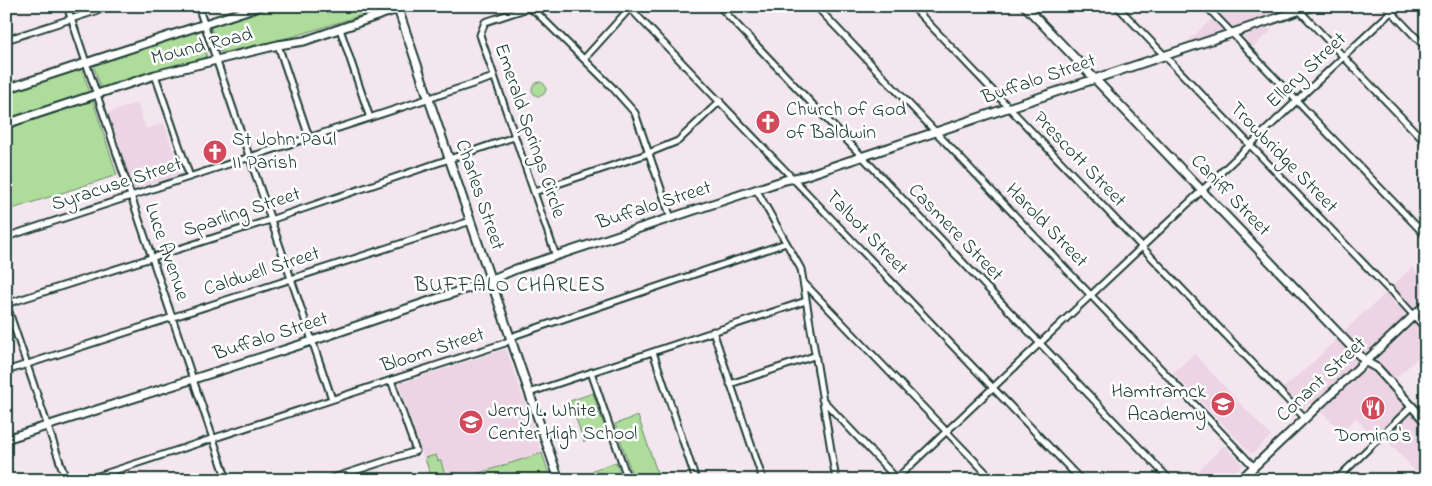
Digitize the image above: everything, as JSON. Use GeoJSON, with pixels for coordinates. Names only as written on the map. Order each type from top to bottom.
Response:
{"type":"FeatureCollection","features":[{"type":"Feature","properties":{"kind":"street","name":"Luce Avenue"},"geometry":{"type":"LineString","coordinates":[[68,6],[227,480]]}},
{"type":"Feature","properties":{"kind":"street"},"geometry":{"type":"LineString","coordinates":[[6,40],[111,6]]}},
{"type":"Feature","properties":{"kind":"street"},"geometry":{"type":"LineString","coordinates":[[198,6],[332,400]]}},
{"type":"Feature","properties":{"kind":"street","name":"Mound Road"},"geometry":{"type":"LineString","coordinates":[[6,89],[260,6]]}},
{"type":"Feature","properties":{"kind":"street","name":"Mound Road"},"geometry":{"type":"LineString","coordinates":[[6,124],[156,76],[304,40],[406,6]]}},
{"type":"Feature","properties":{"kind":"street","name":"Casmere Street"},"geometry":{"type":"LineString","coordinates":[[719,6],[1170,480]]}},
{"type":"Feature","properties":{"kind":"street","name":"Harold Street"},"geometry":{"type":"LineString","coordinates":[[816,6],[1254,467]]}},
{"type":"Feature","properties":{"kind":"street","name":"Prescott Street"},"geometry":{"type":"LineString","coordinates":[[912,6],[1305,418]]}},
{"type":"Feature","properties":{"kind":"street","name":"Caniff Street"},"geometry":{"type":"LineString","coordinates":[[1025,6],[1366,362],[1377,368],[1426,424]]}},
{"type":"Feature","properties":{"kind":"street","name":"Trowbridge Street"},"geometry":{"type":"LineString","coordinates":[[1117,6],[1382,283],[1390,289],[1426,329]]}},
{"type":"Feature","properties":{"kind":"street"},"geometry":{"type":"LineString","coordinates":[[1206,6],[1426,236]]}},
{"type":"Feature","properties":{"kind":"street","name":"Buffalo Street"},"geometry":{"type":"LineString","coordinates":[[6,439],[312,340],[756,189],[862,157],[1094,78],[1165,56],[1297,9],[1313,6]]}},
{"type":"Feature","properties":{"kind":"street"},"geometry":{"type":"LineString","coordinates":[[1386,6],[1426,48]]}},
{"type":"Feature","properties":{"kind":"street"},"geometry":{"type":"LineString","coordinates":[[584,59],[631,7]]}},
{"type":"Feature","properties":{"kind":"street","name":"Talbot Street"},"geometry":{"type":"LineString","coordinates":[[631,7],[1081,480]]}},
{"type":"Feature","properties":{"kind":"street","name":"Charles Street"},"geometry":{"type":"LineString","coordinates":[[398,8],[559,480]]}},
{"type":"Feature","properties":{"kind":"street","name":"Emerald Springs Circle"},"geometry":{"type":"LineString","coordinates":[[556,256],[480,35],[485,22],[528,8],[536,12],[612,87],[635,114],[671,218]]}},
{"type":"Feature","properties":{"kind":"street"},"geometry":{"type":"LineString","coordinates":[[1297,9],[1426,143]]}},
{"type":"Feature","properties":{"kind":"street","name":"Ellery Street"},"geometry":{"type":"LineString","coordinates":[[896,479],[1391,12]]}},
{"type":"Feature","properties":{"kind":"street"},"geometry":{"type":"LineString","coordinates":[[340,29],[370,118]]}},
{"type":"Feature","properties":{"kind":"street"},"geometry":{"type":"LineString","coordinates":[[278,45],[310,137]]}},
{"type":"Feature","properties":{"kind":"street"},"geometry":{"type":"LineString","coordinates":[[156,76],[190,176]]}},
{"type":"Feature","properties":{"kind":"street","name":"Syracuse Street"},"geometry":{"type":"LineString","coordinates":[[6,237],[494,77]]}},
{"type":"Feature","properties":{"kind":"street"},"geometry":{"type":"LineString","coordinates":[[534,192],[678,142],[720,101]]}},
{"type":"Feature","properties":{"kind":"street","name":"Sparling Street"},"geometry":{"type":"LineString","coordinates":[[6,304],[270,220],[514,137]]}},
{"type":"Feature","properties":{"kind":"street"},"geometry":{"type":"LineString","coordinates":[[756,189],[798,264],[803,282],[836,480]]}},
{"type":"Feature","properties":{"kind":"street","name":"Caldwell Street"},"geometry":{"type":"LineString","coordinates":[[6,371],[471,221]]}},
{"type":"Feature","properties":{"kind":"street","name":"Bloom Street"},"geometry":{"type":"LineString","coordinates":[[86,480],[505,343],[516,334],[786,243]]}},
{"type":"Feature","properties":{"kind":"street"},"geometry":{"type":"LineString","coordinates":[[803,282],[992,480]]}},
{"type":"Feature","properties":{"kind":"street"},"geometry":{"type":"LineString","coordinates":[[529,393],[806,301]]}},
{"type":"Feature","properties":{"kind":"street"},"geometry":{"type":"LineString","coordinates":[[6,304],[66,480]]}},
{"type":"Feature","properties":{"kind":"street","name":"Conant Street"},"geometry":{"type":"LineString","coordinates":[[1240,480],[1426,304]]}},
{"type":"Feature","properties":{"kind":"street"},"geometry":{"type":"LineString","coordinates":[[713,331],[763,480]]}},
{"type":"Feature","properties":{"kind":"street"},"geometry":{"type":"LineString","coordinates":[[653,352],[696,480]]}},
{"type":"Feature","properties":{"kind":"street"},"geometry":{"type":"LineString","coordinates":[[730,384],[814,356]]}},
{"type":"Feature","properties":{"kind":"street"},"geometry":{"type":"LineString","coordinates":[[592,372],[628,480]]}},
{"type":"Feature","properties":{"kind":"street"},"geometry":{"type":"LineString","coordinates":[[327,480],[416,450],[391,380]]}},
{"type":"Feature","properties":{"kind":"street"},"geometry":{"type":"LineString","coordinates":[[822,399],[896,479]]}},
{"type":"Feature","properties":{"kind":"street"},"geometry":{"type":"LineString","coordinates":[[1336,480],[1412,406]]}},
{"type":"Feature","properties":{"kind":"shaded area"},"geometry":{"type":"Polygon","coordinates":[[[1226,6],[1252,6],[1254,8],[1256,6],[1286,6],[1297,17],[1267,27],[1271,31],[1253,47],[1242,35],[1195,51],[1190,39],[1226,6]]]}},
{"type":"Feature","properties":{"kind":"shaded area"},"geometry":{"type":"Polygon","coordinates":[[[137,103],[146,129],[164,123],[181,174],[134,189],[108,113],[137,103]]]}},
{"type":"Feature","properties":{"kind":"shaded area"},"geometry":{"type":"Polygon","coordinates":[[[1412,267],[1426,282],[1426,350],[1393,381],[1426,422],[1426,480],[1387,441],[1381,446],[1356,418],[1341,432],[1312,401],[1303,408],[1283,388],[1310,365],[1412,267]]]}},
{"type":"Feature","properties":{"kind":"shaded area","name":"Jerry L. White Center High School"},"geometry":{"type":"Polygon","coordinates":[[[506,349],[542,453],[458,480],[431,480],[399,384],[506,349]]]}},
{"type":"Feature","properties":{"kind":"shaded area","name":"Hamtramck Academy"},"geometry":{"type":"Polygon","coordinates":[[[1194,354],[1271,436],[1252,454],[1173,373],[1194,354]]]}},
{"type":"Feature","properties":{"kind":"shaded area"},"geometry":{"type":"Polygon","coordinates":[[[1224,445],[1243,465],[1228,480],[1189,480],[1224,445]]]}},
{"type":"Feature","properties":{"kind":"green space"},"geometry":{"type":"Polygon","coordinates":[[[269,6],[388,7],[295,36],[220,52],[210,26],[269,6]]]}},
{"type":"Feature","properties":{"kind":"green space"},"geometry":{"type":"Polygon","coordinates":[[[198,29],[207,56],[203,59],[101,89],[93,64],[198,29]]]}},
{"type":"Feature","properties":{"kind":"green space"},"geometry":{"type":"Polygon","coordinates":[[[81,67],[90,93],[6,119],[6,91],[81,67]]]}},
{"type":"Feature","properties":{"kind":"green space"},"geometry":{"type":"Polygon","coordinates":[[[536,82],[542,82],[546,89],[542,96],[536,96],[532,92],[532,86],[536,82]]]}},
{"type":"Feature","properties":{"kind":"green space"},"geometry":{"type":"Polygon","coordinates":[[[93,101],[117,175],[6,211],[6,129],[93,101]]]}},
{"type":"Feature","properties":{"kind":"green space"},"geometry":{"type":"Polygon","coordinates":[[[593,393],[607,434],[584,442],[570,401],[593,393]]]}},
{"type":"Feature","properties":{"kind":"green space"},"geometry":{"type":"Polygon","coordinates":[[[638,416],[658,475],[645,480],[634,480],[615,424],[638,416]]]}},
{"type":"Feature","properties":{"kind":"green space"},"geometry":{"type":"Polygon","coordinates":[[[542,453],[551,480],[458,480],[542,453]]]}},
{"type":"Feature","properties":{"kind":"green space"},"geometry":{"type":"Polygon","coordinates":[[[436,455],[438,461],[441,461],[445,476],[432,480],[425,458],[436,455]]]}},
{"type":"Feature","properties":{"kind":"green space"},"geometry":{"type":"Polygon","coordinates":[[[616,462],[622,480],[596,480],[593,470],[616,462]]]}},
{"type":"Feature","properties":{"kind":"place","name":"Church of God of Baldwin"},"geometry":{"type":"Point","coordinates":[768,122]}},
{"type":"Feature","properties":{"kind":"place","name":"St John Paul II Parish"},"geometry":{"type":"Point","coordinates":[215,152]}},
{"type":"Feature","properties":{"kind":"place","name":"Hamtramck Academy"},"geometry":{"type":"Point","coordinates":[1223,404]}},
{"type":"Feature","properties":{"kind":"place","name":"Domino's"},"geometry":{"type":"Point","coordinates":[1373,408]}},
{"type":"Feature","properties":{"kind":"place","name":"Jerry L. White Center High School"},"geometry":{"type":"Point","coordinates":[471,422]}},
{"type":"Feature","properties":{"kind":"district","name":"BUFFALO CHARLES"},"geometry":{"type":"Point","coordinates":[510,286]}}]}
